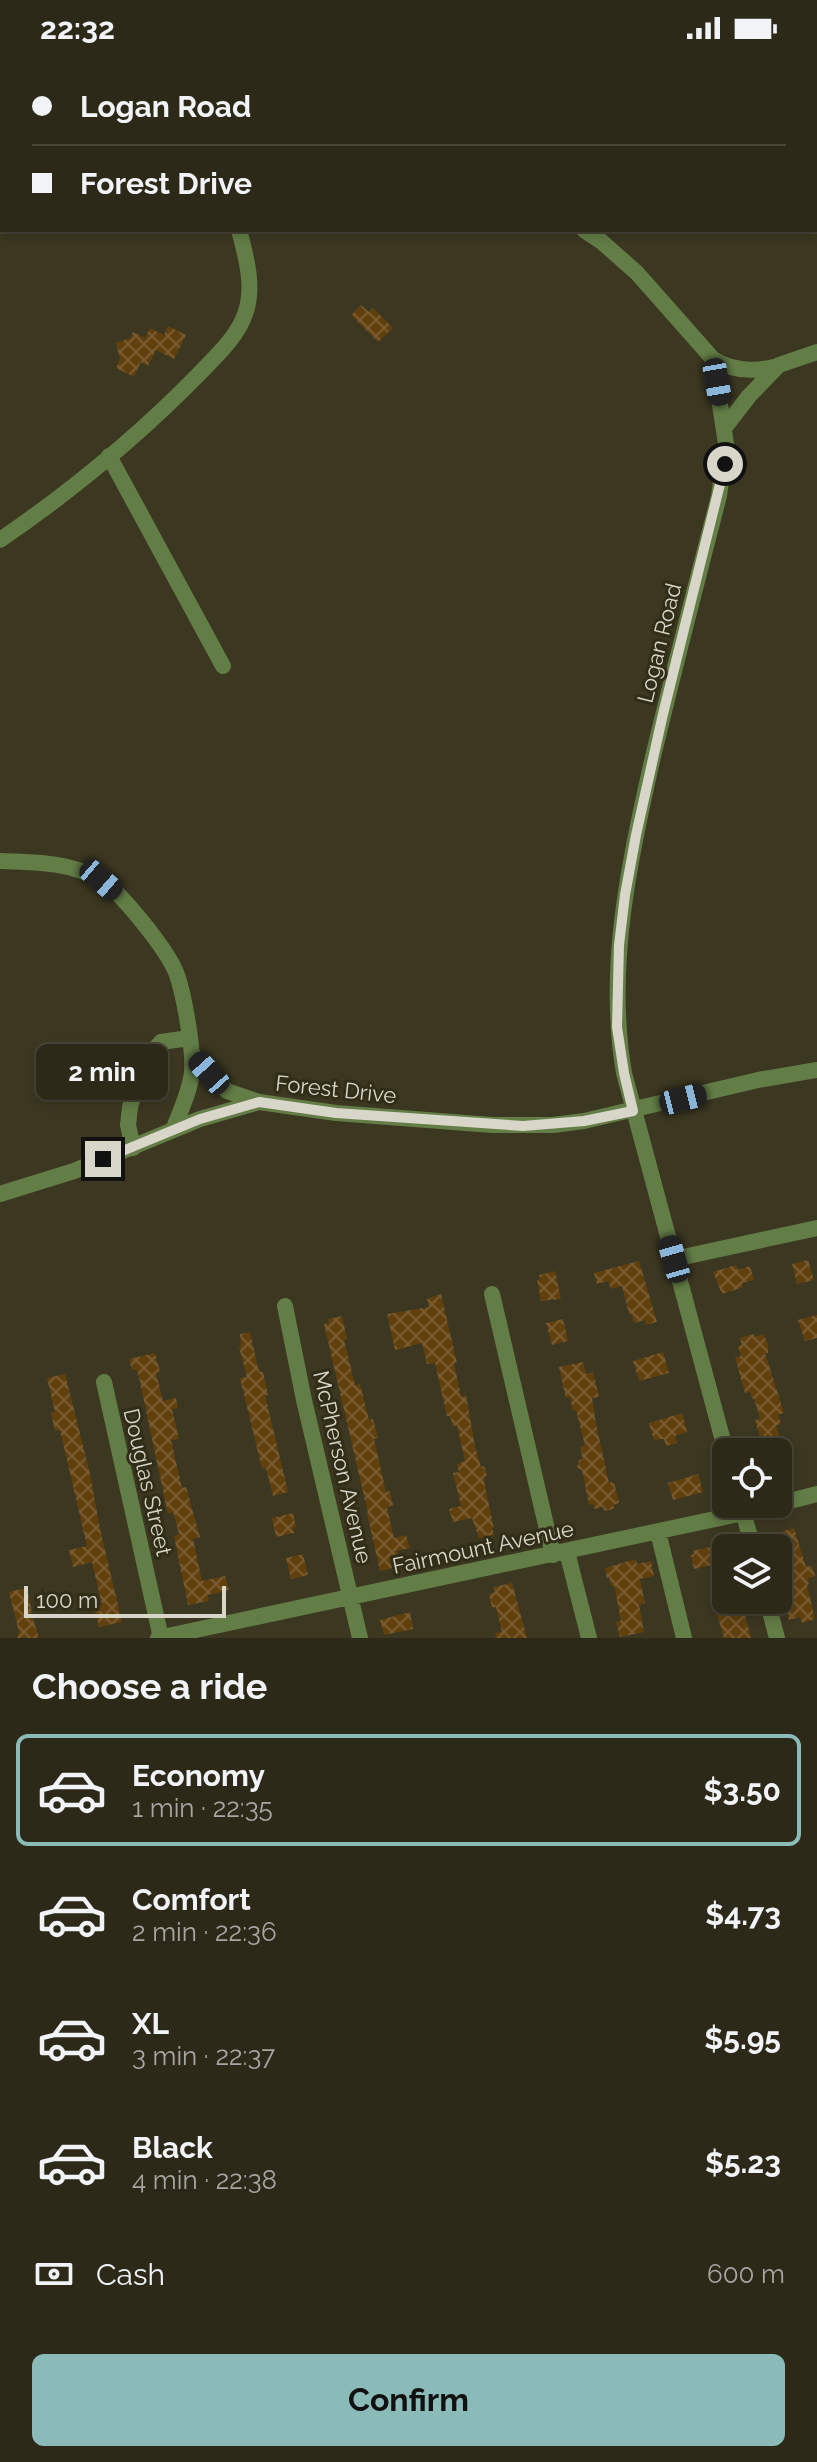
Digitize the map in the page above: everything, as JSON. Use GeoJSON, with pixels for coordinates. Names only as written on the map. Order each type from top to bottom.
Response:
{"type":"FeatureCollection","features":[{"type":"Feature","properties":{"kind":"street"},"geometry":{"type":"LineString","coordinates":[[0,540],[109,456],[187,387],[230,340],[242,323],[247,308],[249,283],[240,232]]}},
{"type":"Feature","properties":{"kind":"street"},"geometry":{"type":"LineString","coordinates":[[587,232],[637,273],[713,359],[733,368],[752,370],[817,352]]}},
{"type":"Feature","properties":{"kind":"street","name":"Logan Road"},"geometry":{"type":"LineString","coordinates":[[713,359],[725,427],[725,464],[636,835],[619,945],[617,1027],[633,1111],[722,1438]]}},
{"type":"Feature","properties":{"kind":"street"},"geometry":{"type":"LineString","coordinates":[[725,427],[779,365]]}},
{"type":"Feature","properties":{"kind":"street"},"geometry":{"type":"LineString","coordinates":[[109,456],[223,666]]}},
{"type":"Feature","properties":{"kind":"street"},"geometry":{"type":"LineString","coordinates":[[0,861],[36,862],[70,868],[101,880],[128,904],[177,974],[193,1055],[191,1076],[173,1130]]}},
{"type":"Feature","properties":{"kind":"street"},"geometry":{"type":"LineString","coordinates":[[133,1148],[128,1125],[130,1107],[144,1061],[161,1042],[189,1038]]}},
{"type":"Feature","properties":{"kind":"street"},"geometry":{"type":"LineString","coordinates":[[193,1055],[227,1091],[259,1102]]}},
{"type":"Feature","properties":{"kind":"street","name":"Forest Drive"},"geometry":{"type":"LineString","coordinates":[[0,1194],[133,1148],[200,1119],[259,1102],[336,1113],[523,1126],[584,1121],[758,1080],[817,1070]]}},
{"type":"Feature","properties":{"kind":"street"},"geometry":{"type":"LineString","coordinates":[[674,1259],[817,1228]]}},
{"type":"Feature","properties":{"kind":"street"},"geometry":{"type":"LineString","coordinates":[[492,1294],[560,1553],[589,1638]]}},
{"type":"Feature","properties":{"kind":"street","name":"McPherson Avenue"},"geometry":{"type":"LineString","coordinates":[[285,1306],[360,1638]]}},
{"type":"Feature","properties":{"kind":"street","name":"Douglas Street"},"geometry":{"type":"LineString","coordinates":[[104,1382],[160,1638]]}},
{"type":"Feature","properties":{"kind":"street","name":"Fairmount Avenue"},"geometry":{"type":"LineString","coordinates":[[792,1499],[817,1494]]}},
{"type":"Feature","properties":{"kind":"street","name":"Fairmount Avenue"},"geometry":{"type":"LineString","coordinates":[[160,1638],[658,1532],[712,1517]]}},
{"type":"Feature","properties":{"kind":"street"},"geometry":{"type":"LineString","coordinates":[[658,1532],[684,1638]]}},
{"type":"Feature","properties":{"kind":"street"},"geometry":{"type":"LineString","coordinates":[[771,1614],[777,1638]]}},
{"type":"Feature","properties":{"kind":"building"},"geometry":{"type":"Polygon","coordinates":[[[361,305],[369,312],[373,308],[393,328],[378,342],[351,315],[361,305]]]}},
{"type":"Feature","properties":{"kind":"building"},"geometry":{"type":"Polygon","coordinates":[[[168,326],[186,335],[174,359],[156,350],[148,366],[141,362],[134,377],[116,368],[120,359],[116,343],[130,338],[133,332],[145,338],[150,328],[164,335],[168,326]]]}},
{"type":"Feature","properties":{"kind":"building"},"geometry":{"type":"Polygon","coordinates":[[[808,1260],[814,1280],[797,1284],[792,1264],[808,1260]]]}},
{"type":"Feature","properties":{"kind":"building"},"geometry":{"type":"Polygon","coordinates":[[[639,1261],[657,1322],[646,1325],[645,1320],[634,1323],[622,1286],[611,1289],[608,1281],[597,1284],[594,1273],[639,1261]]]}},
{"type":"Feature","properties":{"kind":"building"},"geometry":{"type":"Polygon","coordinates":[[[736,1265],[738,1270],[750,1266],[754,1280],[722,1294],[713,1272],[736,1265]]]}},
{"type":"Feature","properties":{"kind":"building"},"geometry":{"type":"Polygon","coordinates":[[[555,1271],[561,1299],[541,1301],[539,1275],[555,1271]]]}},
{"type":"Feature","properties":{"kind":"building"},"geometry":{"type":"Polygon","coordinates":[[[441,1294],[457,1363],[454,1363],[461,1397],[466,1395],[475,1446],[487,1476],[484,1477],[485,1487],[494,1535],[479,1538],[472,1518],[453,1522],[449,1509],[461,1506],[453,1473],[459,1472],[457,1464],[465,1461],[457,1425],[453,1426],[450,1416],[447,1416],[435,1363],[427,1364],[422,1343],[395,1350],[387,1314],[429,1307],[427,1299],[441,1294]]]}},
{"type":"Feature","properties":{"kind":"building"},"geometry":{"type":"Polygon","coordinates":[[[817,1315],[817,1338],[805,1341],[798,1320],[817,1315]]]}},
{"type":"Feature","properties":{"kind":"building"},"geometry":{"type":"Polygon","coordinates":[[[342,1316],[347,1339],[344,1340],[355,1385],[360,1384],[369,1420],[373,1419],[378,1438],[374,1439],[386,1492],[390,1491],[393,1505],[387,1507],[394,1538],[406,1535],[410,1548],[397,1551],[401,1566],[380,1571],[324,1324],[329,1323],[328,1319],[342,1316]]]}},
{"type":"Feature","properties":{"kind":"building"},"geometry":{"type":"Polygon","coordinates":[[[563,1319],[568,1341],[552,1345],[546,1323],[563,1319]]]}},
{"type":"Feature","properties":{"kind":"building"},"geometry":{"type":"Polygon","coordinates":[[[250,1332],[258,1368],[263,1372],[268,1395],[265,1395],[288,1492],[273,1496],[266,1468],[262,1469],[240,1378],[247,1377],[239,1347],[240,1334],[250,1332]]]}},
{"type":"Feature","properties":{"kind":"building"},"geometry":{"type":"Polygon","coordinates":[[[763,1334],[768,1344],[768,1353],[765,1353],[784,1413],[778,1415],[781,1424],[776,1425],[780,1438],[760,1438],[755,1420],[760,1419],[754,1398],[750,1392],[745,1393],[735,1357],[741,1356],[738,1346],[742,1345],[740,1338],[763,1334]]]}},
{"type":"Feature","properties":{"kind":"building"},"geometry":{"type":"Polygon","coordinates":[[[663,1352],[669,1373],[639,1381],[633,1361],[663,1352]]]}},
{"type":"Feature","properties":{"kind":"building"},"geometry":{"type":"Polygon","coordinates":[[[155,1353],[163,1401],[176,1398],[178,1408],[172,1409],[179,1439],[171,1440],[182,1488],[186,1487],[200,1537],[193,1539],[202,1581],[225,1576],[229,1590],[208,1595],[209,1601],[188,1605],[174,1536],[179,1534],[173,1512],[168,1514],[139,1377],[136,1369],[132,1370],[129,1359],[155,1353]]]}},
{"type":"Feature","properties":{"kind":"building"},"geometry":{"type":"Polygon","coordinates":[[[583,1362],[586,1374],[593,1372],[599,1397],[592,1398],[596,1424],[609,1483],[614,1482],[619,1503],[613,1505],[614,1509],[604,1511],[603,1507],[594,1509],[593,1504],[589,1505],[582,1470],[577,1468],[579,1460],[583,1459],[580,1447],[585,1446],[576,1410],[573,1411],[570,1397],[566,1398],[559,1367],[583,1362]]]}},
{"type":"Feature","properties":{"kind":"building"},"geometry":{"type":"Polygon","coordinates":[[[65,1374],[122,1622],[99,1627],[94,1607],[102,1605],[92,1562],[73,1567],[69,1550],[87,1546],[60,1430],[55,1431],[51,1413],[55,1412],[47,1378],[65,1374]]]}},
{"type":"Feature","properties":{"kind":"building"},"geometry":{"type":"Polygon","coordinates":[[[682,1413],[687,1432],[675,1436],[677,1443],[666,1446],[664,1439],[654,1440],[649,1423],[682,1413]]]}},
{"type":"Feature","properties":{"kind":"building"},"geometry":{"type":"Polygon","coordinates":[[[698,1474],[703,1492],[673,1500],[668,1483],[698,1474]]]}},
{"type":"Feature","properties":{"kind":"building"},"geometry":{"type":"Polygon","coordinates":[[[293,1513],[294,1533],[276,1537],[272,1518],[293,1513]]]}},
{"type":"Feature","properties":{"kind":"building"},"geometry":{"type":"Polygon","coordinates":[[[794,1528],[806,1567],[812,1566],[815,1576],[807,1579],[807,1585],[815,1619],[802,1623],[800,1617],[789,1620],[788,1614],[792,1614],[792,1534],[774,1534],[794,1528]]]}},
{"type":"Feature","properties":{"kind":"building"},"geometry":{"type":"Polygon","coordinates":[[[712,1546],[712,1565],[694,1569],[693,1551],[712,1546]]]}},
{"type":"Feature","properties":{"kind":"building"},"geometry":{"type":"Polygon","coordinates":[[[303,1554],[308,1575],[291,1579],[286,1558],[303,1554]]]}},
{"type":"Feature","properties":{"kind":"building"},"geometry":{"type":"Polygon","coordinates":[[[636,1559],[637,1564],[651,1561],[654,1576],[640,1579],[645,1603],[639,1605],[644,1632],[620,1637],[616,1622],[621,1621],[614,1585],[611,1586],[605,1568],[636,1559]]]}},
{"type":"Feature","properties":{"kind":"building"},"geometry":{"type":"Polygon","coordinates":[[[512,1583],[527,1638],[496,1638],[495,1633],[502,1632],[496,1607],[492,1608],[489,1594],[495,1592],[493,1587],[512,1583]]]}},
{"type":"Feature","properties":{"kind":"building"},"geometry":{"type":"Polygon","coordinates":[[[27,1588],[39,1638],[17,1638],[19,1632],[9,1592],[27,1588]]]}},
{"type":"Feature","properties":{"kind":"building"},"geometry":{"type":"Polygon","coordinates":[[[410,1612],[413,1629],[384,1635],[380,1620],[410,1612]]]}},
{"type":"Feature","properties":{"kind":"building"},"geometry":{"type":"Polygon","coordinates":[[[717,1614],[745,1614],[751,1638],[724,1638],[717,1614]]]}},
{"type":"Feature","properties":{"kind":"route"},"geometry":{"type":"LineString","coordinates":[[103,1159],[200,1119],[259,1102],[336,1113],[523,1126],[584,1121],[633,1111],[617,1027],[616,989],[625,895],[663,714],[725,464]]}}]}
